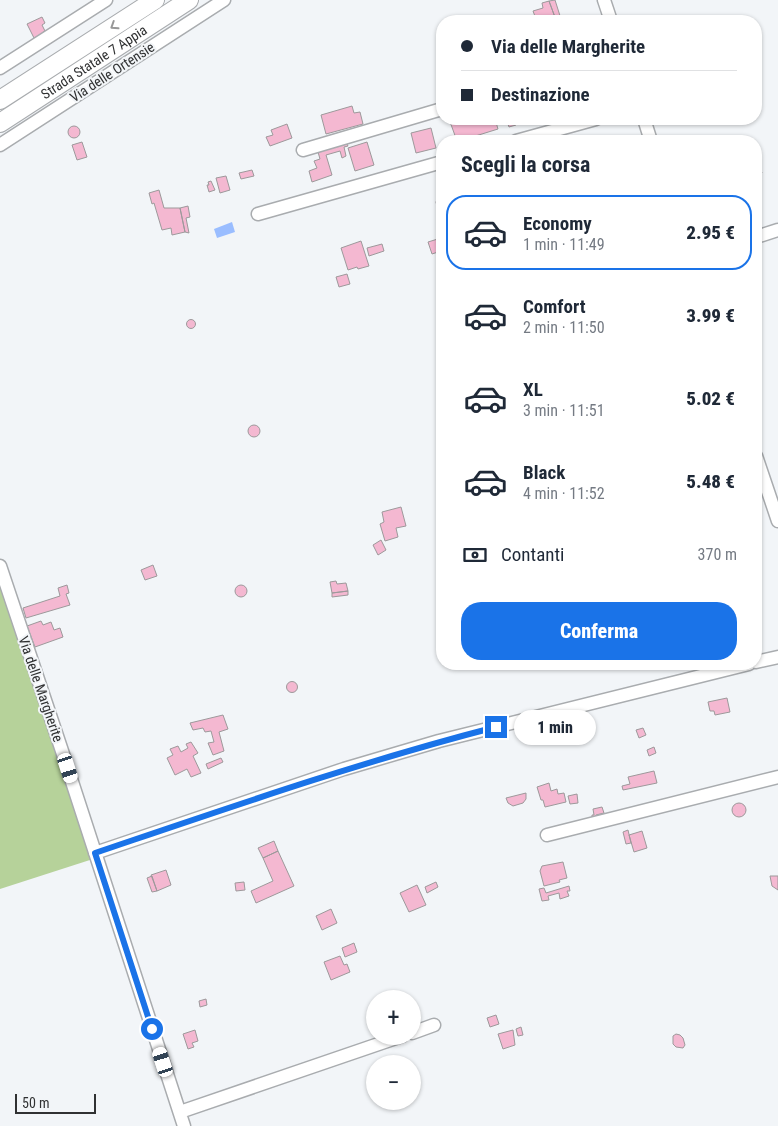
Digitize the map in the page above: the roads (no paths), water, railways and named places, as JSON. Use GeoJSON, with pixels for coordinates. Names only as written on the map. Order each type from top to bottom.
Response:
{"type":"FeatureCollection","features":[{"type":"Feature","properties":{"kind":"highway","name":"Strada Statale 7 Appia"},"geometry":{"type":"LineString","coordinates":[[0,100],[155,0]]}},
{"type":"Feature","properties":{"kind":"highway","name":"Strada Statale 7 Appia"},"geometry":{"type":"LineString","coordinates":[[0,123],[190,0]]}},
{"type":"Feature","properties":{"kind":"street"},"geometry":{"type":"LineString","coordinates":[[0,68],[106,0]]}},
{"type":"Feature","properties":{"kind":"street","name":"Via delle Ortensie"},"geometry":{"type":"LineString","coordinates":[[0,145],[224,0]]}},
{"type":"Feature","properties":{"kind":"street"},"geometry":{"type":"LineString","coordinates":[[604,0],[609,15]]}},
{"type":"Feature","properties":{"kind":"street"},"geometry":{"type":"LineString","coordinates":[[303,150],[436,111]]}},
{"type":"Feature","properties":{"kind":"street"},"geometry":{"type":"LineString","coordinates":[[538,135],[574,125]]}},
{"type":"Feature","properties":{"kind":"street"},"geometry":{"type":"LineString","coordinates":[[258,214],[436,164]]}},
{"type":"Feature","properties":{"kind":"street"},"geometry":{"type":"LineString","coordinates":[[762,235],[778,230]]}},
{"type":"Feature","properties":{"kind":"street"},"geometry":{"type":"LineString","coordinates":[[762,473],[778,520]]}},
{"type":"Feature","properties":{"kind":"street","name":"Via delle Margherite"},"geometry":{"type":"LineString","coordinates":[[0,566],[184,1126]]}},
{"type":"Feature","properties":{"kind":"street"},"geometry":{"type":"LineString","coordinates":[[762,660],[778,656]]}},
{"type":"Feature","properties":{"kind":"street"},"geometry":{"type":"LineString","coordinates":[[95,853],[344,770],[430,744],[725,670]]}},
{"type":"Feature","properties":{"kind":"street"},"geometry":{"type":"LineString","coordinates":[[547,836],[778,777]]}},
{"type":"Feature","properties":{"kind":"street"},"geometry":{"type":"LineString","coordinates":[[421,1030],[434,1025]]}},
{"type":"Feature","properties":{"kind":"street"},"geometry":{"type":"LineString","coordinates":[[180,1112],[376,1045]]}},
{"type":"Feature","properties":{"kind":"water"},"geometry":{"type":"Polygon","coordinates":[[[232,222],[235,232],[217,238],[214,229],[232,222]]]}}]}
